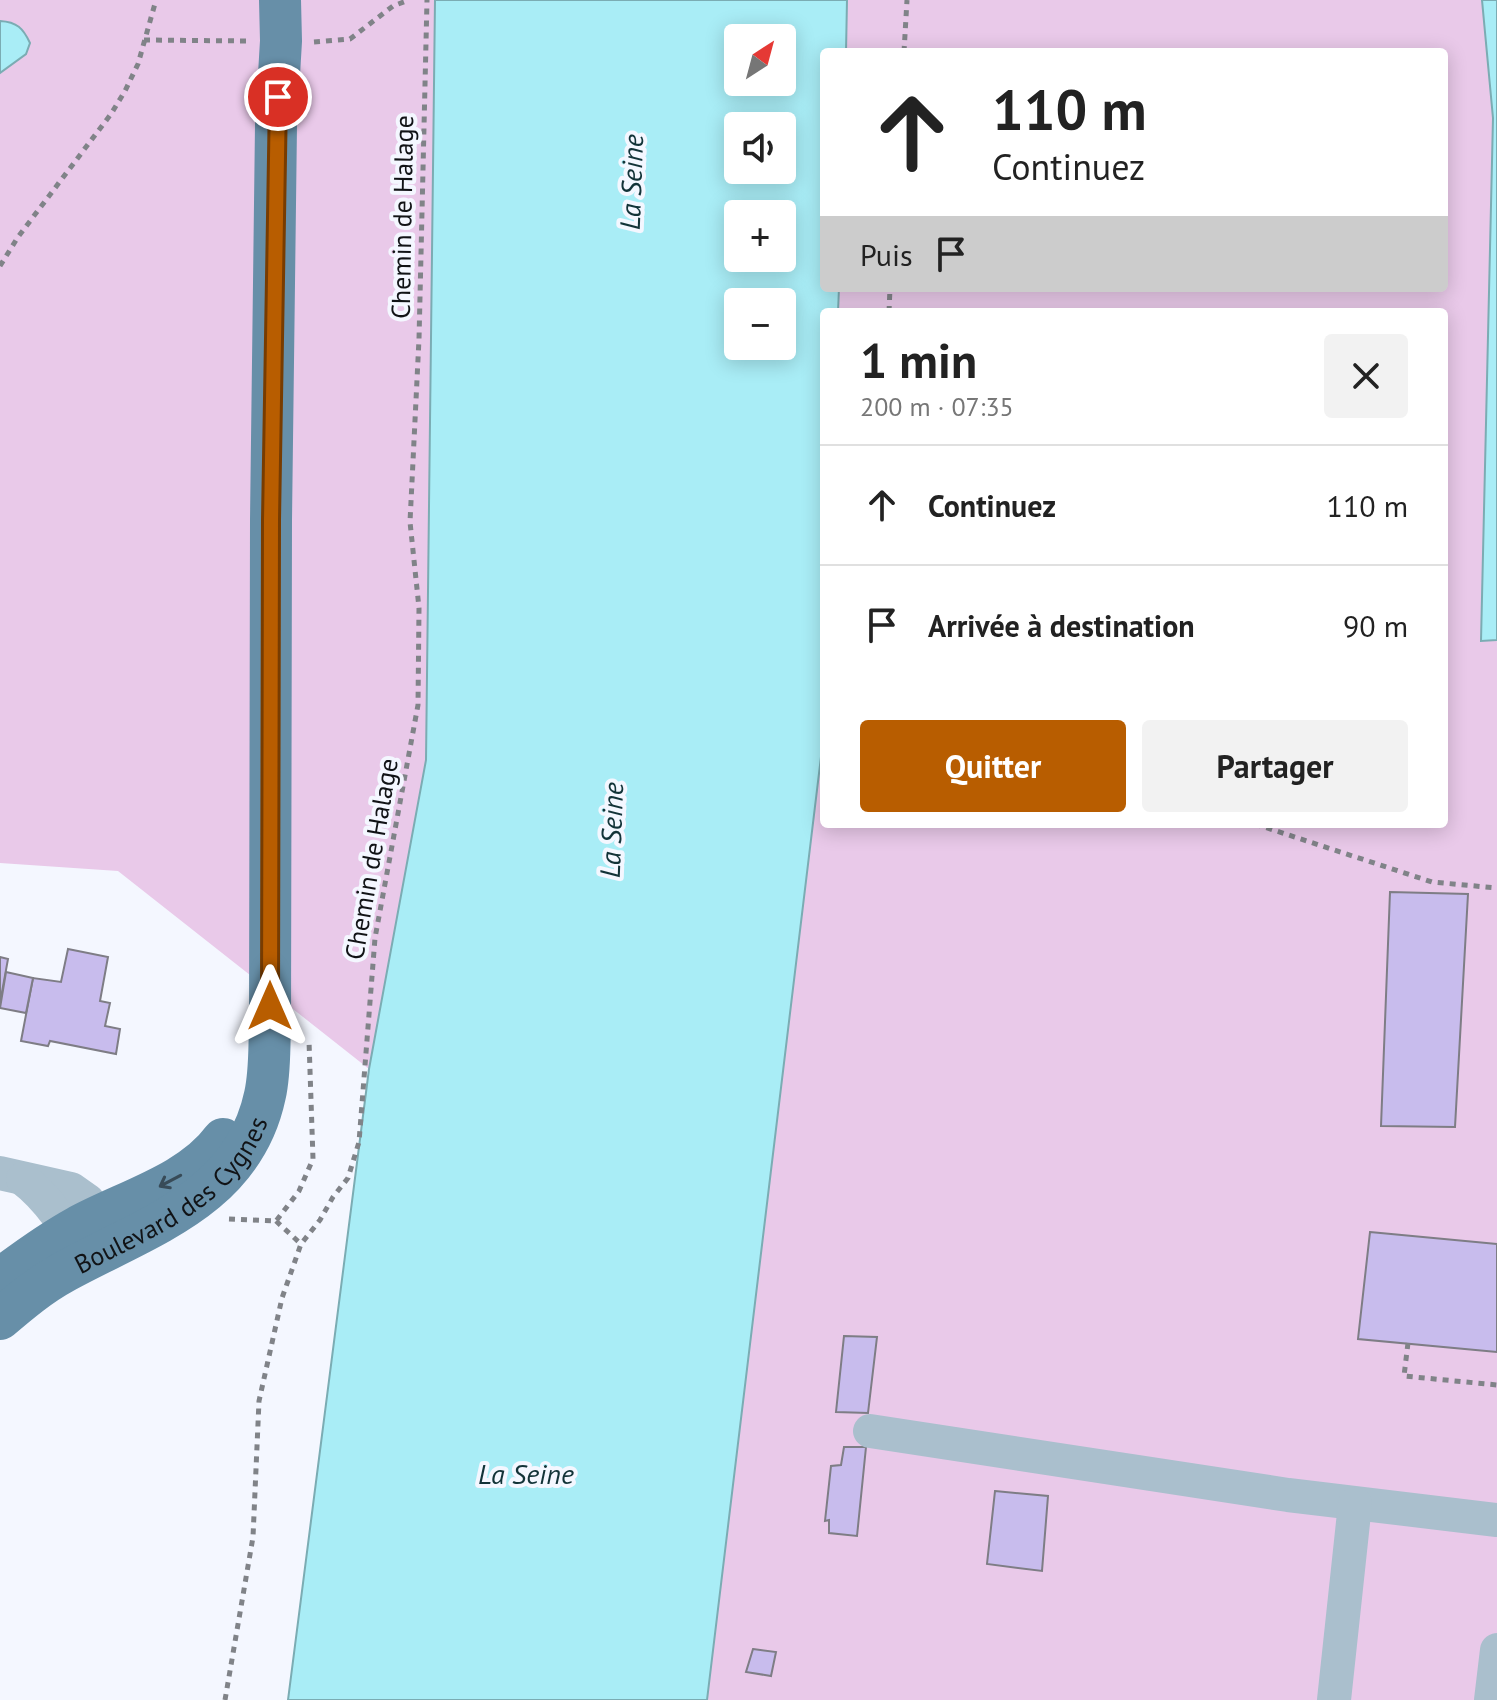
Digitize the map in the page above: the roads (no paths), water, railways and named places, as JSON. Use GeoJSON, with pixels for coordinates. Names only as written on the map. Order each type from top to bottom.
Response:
{"type":"FeatureCollection","features":[{"type":"Feature","properties":{"kind":"main road","name":"Boulevard des Cygnes"},"geometry":{"type":"LineString","coordinates":[[12,1270],[197,1201],[234,1164],[259,1118],[266,1093],[270,1028],[271,520],[280,0]]}},
{"type":"Feature","properties":{"kind":"main road","name":"Boulevard des Cygnes"},"geometry":{"type":"LineString","coordinates":[[0,1319],[93,1239]]}},
{"type":"Feature","properties":{"kind":"street"},"geometry":{"type":"LineString","coordinates":[[18,1179],[58,1184],[88,1201],[93,1239]]}},
{"type":"Feature","properties":{"kind":"street"},"geometry":{"type":"LineString","coordinates":[[12,1270],[35,1237],[37,1222],[37,1202],[18,1179]]}},
{"type":"Feature","properties":{"kind":"street"},"geometry":{"type":"LineString","coordinates":[[870,1431],[1355,1504],[1497,1520]]}},
{"type":"Feature","properties":{"kind":"street"},"geometry":{"type":"LineString","coordinates":[[1334,1700],[1355,1504]]}},
{"type":"Feature","properties":{"kind":"street"},"geometry":{"type":"LineString","coordinates":[[1491,1700],[1497,1650]]}},
{"type":"Feature","properties":{"kind":"water","name":"La Seine"},"geometry":{"type":"Polygon","coordinates":[[[435,0],[847,0],[846,48],[820,48],[820,292],[839,292],[838,308],[820,308],[820,765],[707,1700],[288,1700],[369,1069],[426,760],[435,0]]]}},
{"type":"Feature","properties":{"kind":"water"},"geometry":{"type":"Polygon","coordinates":[[[1482,0],[1497,0],[1497,640],[1481,641],[1493,118],[1482,0]]]}},
{"type":"Feature","properties":{"kind":"water"},"geometry":{"type":"Polygon","coordinates":[[[0,21],[19,27],[30,43],[26,54],[0,73],[0,21]]]}}]}
